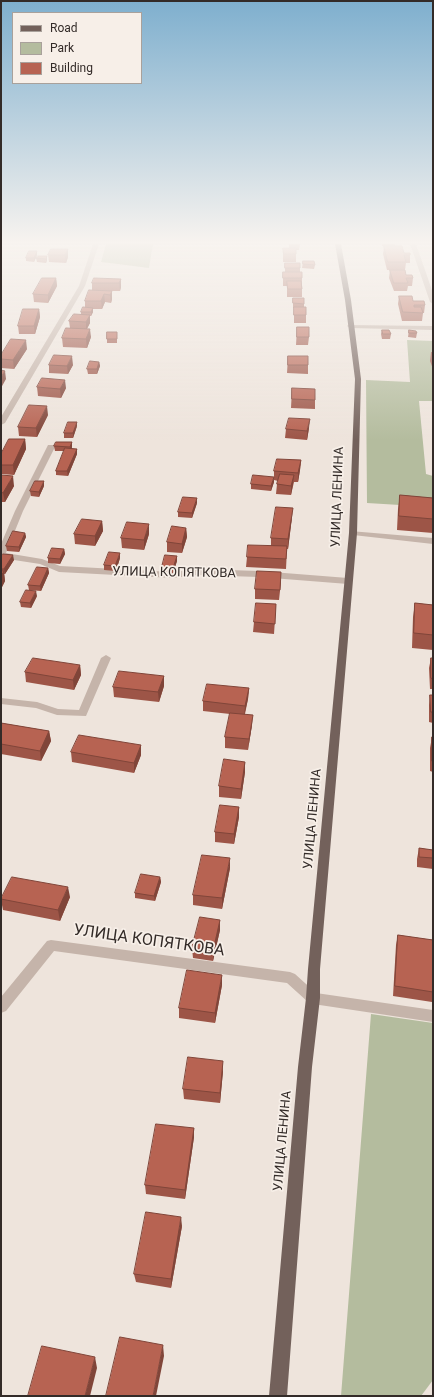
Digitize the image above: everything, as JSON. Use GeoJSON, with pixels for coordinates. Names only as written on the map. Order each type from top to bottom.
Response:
{"type":"FeatureCollection","features":[{"type":"Feature","properties":{"kind":"main road","name":"УЛИЦА ЛЕНИНА"},"geometry":{"type":"LineString","coordinates":[[278,1396],[305,1067],[313,998],[314,969],[353,533],[358,379],[349,309]]}},
{"type":"Feature","properties":{"kind":"street"},"geometry":{"type":"LineString","coordinates":[[1,423],[68,309]]}},
{"type":"Feature","properties":{"kind":"street"},"geometry":{"type":"LineString","coordinates":[[350,326],[433,328]]}},
{"type":"Feature","properties":{"kind":"street"},"geometry":{"type":"LineString","coordinates":[[1,554],[19,511],[52,447]]}},
{"type":"Feature","properties":{"kind":"street"},"geometry":{"type":"LineString","coordinates":[[353,533],[433,541]]}},
{"type":"Feature","properties":{"kind":"street","name":"УЛИЦА КОПЯТКОВА"},"geometry":{"type":"LineString","coordinates":[[1,554],[42,562],[59,570],[173,575],[197,572],[258,574],[348,581]]}},
{"type":"Feature","properties":{"kind":"street"},"geometry":{"type":"LineString","coordinates":[[1,701],[37,705],[57,712],[82,714],[106,658]]}},
{"type":"Feature","properties":{"kind":"street","name":"УЛИЦА КОПЯТКОВА"},"geometry":{"type":"LineString","coordinates":[[1,1007],[52,945],[290,978],[313,998]]}},
{"type":"Feature","properties":{"kind":"street"},"geometry":{"type":"LineString","coordinates":[[313,998],[433,1016]]}},
{"type":"Feature","properties":{"kind":"green space"},"geometry":{"type":"Polygon","coordinates":[[[407,340],[433,341],[433,401],[419,401],[426,474],[433,476],[433,507],[367,503],[366,380],[410,382],[407,340]]]}},
{"type":"Feature","properties":{"kind":"green space"},"geometry":{"type":"Polygon","coordinates":[[[371,1014],[433,1023],[433,1380],[421,1396],[341,1396],[371,1014]]]}},
{"type":"Feature","properties":{"kind":"building"},"geometry":{"type":"Polygon","coordinates":[[[23,309],[39,309],[34,326],[18,326],[23,309]]]}},
{"type":"Feature","properties":{"kind":"building"},"geometry":{"type":"Polygon","coordinates":[[[82,309],[92,309],[91,312],[81,312],[82,309]]]}},
{"type":"Feature","properties":{"kind":"building"},"geometry":{"type":"Polygon","coordinates":[[[294,309],[306,309],[306,315],[294,315],[294,309]]]}},
{"type":"Feature","properties":{"kind":"building"},"geometry":{"type":"Polygon","coordinates":[[[402,309],[422,309],[423,313],[403,312],[402,309]]]}},
{"type":"Feature","properties":{"kind":"building"},"geometry":{"type":"Polygon","coordinates":[[[74,314],[90,315],[86,322],[69,321],[74,314]]]}},
{"type":"Feature","properties":{"kind":"building"},"geometry":{"type":"Polygon","coordinates":[[[297,327],[309,327],[309,337],[297,337],[297,327]]]}},
{"type":"Feature","properties":{"kind":"building"},"geometry":{"type":"Polygon","coordinates":[[[66,328],[90,329],[86,339],[62,338],[66,328]]]}},
{"type":"Feature","properties":{"kind":"building"},"geometry":{"type":"Polygon","coordinates":[[[382,330],[389,330],[391,334],[383,334],[382,330]]]}},
{"type":"Feature","properties":{"kind":"building"},"geometry":{"type":"Polygon","coordinates":[[[409,330],[416,331],[417,333],[409,333],[409,330]]]}},
{"type":"Feature","properties":{"kind":"building"},"geometry":{"type":"Polygon","coordinates":[[[107,332],[117,332],[117,339],[107,339],[107,332]]]}},
{"type":"Feature","properties":{"kind":"building"},"geometry":{"type":"Polygon","coordinates":[[[11,339],[26,340],[13,360],[1,359],[1,355],[11,339]]]}},
{"type":"Feature","properties":{"kind":"building"},"geometry":{"type":"Polygon","coordinates":[[[54,355],[72,356],[67,366],[49,365],[54,355]]]}},
{"type":"Feature","properties":{"kind":"building"},"geometry":{"type":"Polygon","coordinates":[[[288,356],[308,356],[308,365],[288,365],[288,356]]]}},
{"type":"Feature","properties":{"kind":"building"},"geometry":{"type":"Polygon","coordinates":[[[90,361],[99,362],[97,369],[87,369],[90,361]]]}},
{"type":"Feature","properties":{"kind":"building"},"geometry":{"type":"Polygon","coordinates":[[[1,370],[5,371],[1,377],[1,370]]]}},
{"type":"Feature","properties":{"kind":"building"},"geometry":{"type":"Polygon","coordinates":[[[42,378],[65,380],[60,389],[37,387],[42,378]]]}},
{"type":"Feature","properties":{"kind":"building"},"geometry":{"type":"Polygon","coordinates":[[[292,388],[315,389],[315,400],[292,399],[292,388]]]}},
{"type":"Feature","properties":{"kind":"building"},"geometry":{"type":"Polygon","coordinates":[[[29,405],[47,406],[36,428],[18,427],[29,405]]]}},
{"type":"Feature","properties":{"kind":"building"},"geometry":{"type":"Polygon","coordinates":[[[289,418],[310,419],[307,431],[286,429],[289,418]]]}},
{"type":"Feature","properties":{"kind":"building"},"geometry":{"type":"Polygon","coordinates":[[[68,422],[77,422],[73,433],[64,433],[68,422]]]}},
{"type":"Feature","properties":{"kind":"building"},"geometry":{"type":"Polygon","coordinates":[[[9,439],[25,439],[13,465],[1,465],[1,454],[9,439]]]}},
{"type":"Feature","properties":{"kind":"building"},"geometry":{"type":"Polygon","coordinates":[[[56,442],[72,442],[70,447],[54,446],[56,442]]]}},
{"type":"Feature","properties":{"kind":"building"},"geometry":{"type":"Polygon","coordinates":[[[65,448],[77,449],[67,471],[56,471],[65,448]]]}},
{"type":"Feature","properties":{"kind":"building"},"geometry":{"type":"Polygon","coordinates":[[[277,459],[301,460],[298,473],[274,471],[277,459]]]}},
{"type":"Feature","properties":{"kind":"building"},"geometry":{"type":"Polygon","coordinates":[[[280,474],[294,475],[291,486],[277,484],[280,474]]]}},
{"type":"Feature","properties":{"kind":"building"},"geometry":{"type":"Polygon","coordinates":[[[1,475],[13,476],[3,493],[1,492],[1,475]]]}},
{"type":"Feature","properties":{"kind":"building"},"geometry":{"type":"Polygon","coordinates":[[[253,475],[274,477],[271,486],[251,484],[253,475]]]}},
{"type":"Feature","properties":{"kind":"building"},"geometry":{"type":"Polygon","coordinates":[[[35,481],[44,481],[39,492],[30,491],[35,481]]]}},
{"type":"Feature","properties":{"kind":"building"},"geometry":{"type":"Polygon","coordinates":[[[400,495],[433,498],[433,519],[399,516],[400,495]]]}},
{"type":"Feature","properties":{"kind":"building"},"geometry":{"type":"Polygon","coordinates":[[[183,497],[197,498],[192,513],[178,512],[183,497]]]}},
{"type":"Feature","properties":{"kind":"building"},"geometry":{"type":"Polygon","coordinates":[[[276,507],[293,508],[288,539],[271,538],[276,507]]]}},
{"type":"Feature","properties":{"kind":"building"},"geometry":{"type":"Polygon","coordinates":[[[82,519],[102,521],[95,536],[74,534],[82,519]]]}},
{"type":"Feature","properties":{"kind":"building"},"geometry":{"type":"Polygon","coordinates":[[[127,522],[149,524],[144,540],[121,538],[127,522]]]}},
{"type":"Feature","properties":{"kind":"building"},"geometry":{"type":"Polygon","coordinates":[[[172,526],[186,528],[182,544],[167,542],[172,526]]]}},
{"type":"Feature","properties":{"kind":"building"},"geometry":{"type":"Polygon","coordinates":[[[13,531],[25,533],[19,547],[6,546],[13,531]]]}},
{"type":"Feature","properties":{"kind":"building"},"geometry":{"type":"Polygon","coordinates":[[[248,545],[287,546],[286,559],[247,557],[248,545]]]}},
{"type":"Feature","properties":{"kind":"building"},"geometry":{"type":"Polygon","coordinates":[[[52,548],[64,549],[60,559],[48,558],[52,548]]]}},
{"type":"Feature","properties":{"kind":"building"},"geometry":{"type":"Polygon","coordinates":[[[109,552],[120,553],[115,566],[104,565],[109,552]]]}},
{"type":"Feature","properties":{"kind":"building"},"geometry":{"type":"Polygon","coordinates":[[[3,554],[13,555],[4,569],[1,569],[1,556],[3,554]]]}},
{"type":"Feature","properties":{"kind":"building"},"geometry":{"type":"Polygon","coordinates":[[[165,555],[177,556],[173,568],[162,567],[165,555]]]}},
{"type":"Feature","properties":{"kind":"building"},"geometry":{"type":"Polygon","coordinates":[[[37,567],[48,568],[40,586],[28,585],[37,567]]]}},
{"type":"Feature","properties":{"kind":"building"},"geometry":{"type":"Polygon","coordinates":[[[257,571],[281,572],[280,590],[255,589],[257,571]]]}},
{"type":"Feature","properties":{"kind":"building"},"geometry":{"type":"Polygon","coordinates":[[[26,590],[36,591],[30,603],[20,602],[26,590]]]}},
{"type":"Feature","properties":{"kind":"building"},"geometry":{"type":"Polygon","coordinates":[[[256,603],[276,604],[275,624],[254,622],[256,603]]]}},
{"type":"Feature","properties":{"kind":"building"},"geometry":{"type":"Polygon","coordinates":[[[415,603],[433,605],[433,635],[414,633],[415,603]]]}},
{"type":"Feature","properties":{"kind":"building"},"geometry":{"type":"Polygon","coordinates":[[[33,658],[80,665],[73,680],[25,672],[33,658]]]}},
{"type":"Feature","properties":{"kind":"building"},"geometry":{"type":"Polygon","coordinates":[[[431,658],[433,658],[433,679],[431,678],[431,658]]]}},
{"type":"Feature","properties":{"kind":"building"},"geometry":{"type":"Polygon","coordinates":[[[119,671],[164,676],[158,692],[113,687],[119,671]]]}},
{"type":"Feature","properties":{"kind":"building"},"geometry":{"type":"Polygon","coordinates":[[[207,684],[249,688],[245,706],[203,701],[207,684]]]}},
{"type":"Feature","properties":{"kind":"building"},"geometry":{"type":"Polygon","coordinates":[[[430,695],[433,695],[433,712],[431,712],[430,695]]]}},
{"type":"Feature","properties":{"kind":"building"},"geometry":{"type":"Polygon","coordinates":[[[230,713],[253,715],[249,739],[225,737],[230,713]]]}},
{"type":"Feature","properties":{"kind":"building"},"geometry":{"type":"Polygon","coordinates":[[[1,723],[49,731],[40,751],[1,744],[1,723]]]}},
{"type":"Feature","properties":{"kind":"building"},"geometry":{"type":"Polygon","coordinates":[[[79,735],[141,745],[134,763],[71,752],[79,735]]]}},
{"type":"Feature","properties":{"kind":"building"},"geometry":{"type":"Polygon","coordinates":[[[433,737],[433,761],[432,761],[433,737]]]}},
{"type":"Feature","properties":{"kind":"building"},"geometry":{"type":"Polygon","coordinates":[[[224,759],[245,762],[241,789],[219,786],[224,759]]]}},
{"type":"Feature","properties":{"kind":"building"},"geometry":{"type":"Polygon","coordinates":[[[220,805],[239,807],[234,834],[215,832],[220,805]]]}},
{"type":"Feature","properties":{"kind":"building"},"geometry":{"type":"Polygon","coordinates":[[[419,848],[433,850],[433,858],[419,857],[419,848]]]}},
{"type":"Feature","properties":{"kind":"building"},"geometry":{"type":"Polygon","coordinates":[[[202,855],[230,858],[222,898],[193,895],[202,855]]]}},
{"type":"Feature","properties":{"kind":"building"},"geometry":{"type":"Polygon","coordinates":[[[141,874],[160,877],[154,896],[135,893],[141,874]]]}},
{"type":"Feature","properties":{"kind":"building"},"geometry":{"type":"Polygon","coordinates":[[[12,877],[68,887],[58,910],[1,899],[12,877]]]}},
{"type":"Feature","properties":{"kind":"building"},"geometry":{"type":"Polygon","coordinates":[[[200,917],[220,920],[213,951],[192,948],[200,917]]]}},
{"type":"Feature","properties":{"kind":"building"},"geometry":{"type":"Polygon","coordinates":[[[398,935],[433,940],[433,992],[395,986],[398,935]]]}},
{"type":"Feature","properties":{"kind":"building"},"geometry":{"type":"Polygon","coordinates":[[[187,970],[222,975],[215,1013],[179,1008],[187,970]]]}},
{"type":"Feature","properties":{"kind":"building"},"geometry":{"type":"Polygon","coordinates":[[[188,1057],[223,1061],[220,1093],[183,1089],[188,1057]]]}},
{"type":"Feature","properties":{"kind":"building"},"geometry":{"type":"Polygon","coordinates":[[[156,1124],[194,1128],[185,1190],[145,1185],[156,1124]]]}},
{"type":"Feature","properties":{"kind":"building"},"geometry":{"type":"Polygon","coordinates":[[[146,1212],[181,1217],[171,1279],[134,1274],[146,1212]]]}},
{"type":"Feature","properties":{"kind":"building"},"geometry":{"type":"Polygon","coordinates":[[[120,1337],[163,1345],[153,1396],[106,1396],[120,1337]]]}},
{"type":"Feature","properties":{"kind":"building"},"geometry":{"type":"Polygon","coordinates":[[[42,1346],[95,1357],[85,1396],[28,1396],[42,1346]]]}}]}
